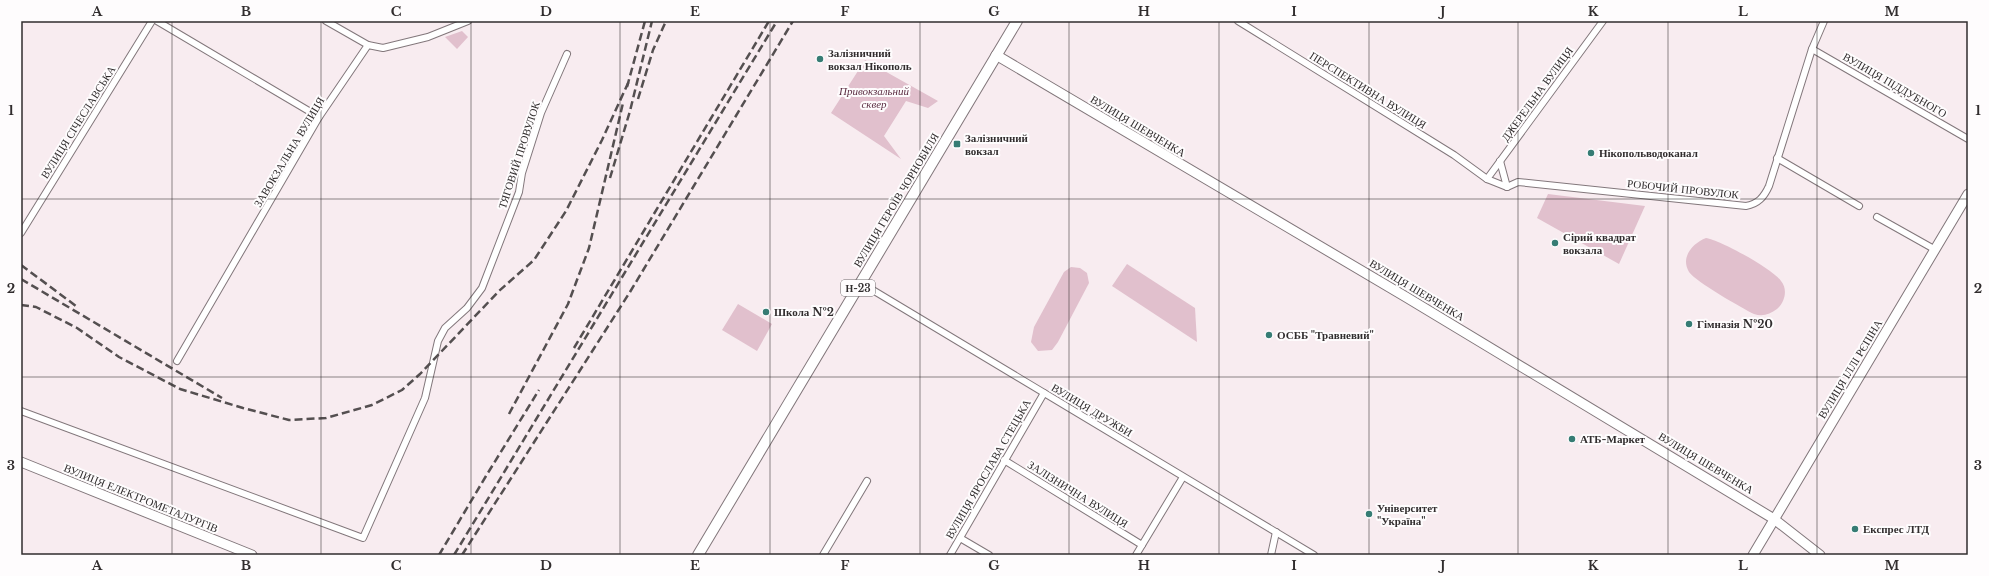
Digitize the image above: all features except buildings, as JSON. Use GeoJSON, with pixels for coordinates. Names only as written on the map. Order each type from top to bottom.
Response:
{"type":"FeatureCollection","features":[{"type":"Feature","properties":{"kind":"main road","name":"ВУЛИЦЯ ГЕРОЇВ ЧОРНОБИЛЯ"},"geometry":{"type":"LineString","coordinates":[[698,555],[1017,21]]}},
{"type":"Feature","properties":{"kind":"street","name":"ВУЛИЦЯ СІЧЕСЛАВСЬКА"},"geometry":{"type":"LineString","coordinates":[[21,233],[152,21]]}},
{"type":"Feature","properties":{"kind":"street"},"geometry":{"type":"LineString","coordinates":[[157,21],[319,117]]}},
{"type":"Feature","properties":{"kind":"street"},"geometry":{"type":"LineString","coordinates":[[326,21],[368,45],[383,48],[428,37],[468,21]]}},
{"type":"Feature","properties":{"kind":"street","name":"ПЕРСПЕКТИВНА ВУЛИЦЯ"},"geometry":{"type":"LineString","coordinates":[[1238,21],[1454,155],[1487,178]]}},
{"type":"Feature","properties":{"kind":"street","name":"ДЖЕРЕЛЬНА ВУЛИЦЯ"},"geometry":{"type":"LineString","coordinates":[[1487,178],[1603,21]]}},
{"type":"Feature","properties":{"kind":"street","name":"РОБОЧИЙ ПРОВУЛОК"},"geometry":{"type":"LineString","coordinates":[[1507,187],[1518,182],[1746,206],[1752,205],[1765,196],[1812,49],[1824,21]]}},
{"type":"Feature","properties":{"kind":"street","name":"ЗАВОКЗАЛЬНА ВУЛИЦЯ"},"geometry":{"type":"LineString","coordinates":[[177,362],[319,117],[368,45]]}},
{"type":"Feature","properties":{"kind":"street","name":"ВУЛИЦЯ ПІДДУБНОГО"},"geometry":{"type":"LineString","coordinates":[[1812,49],[1968,139]]}},
{"type":"Feature","properties":{"kind":"street","name":"ТЯГОВИЙ ПРОВУЛОК"},"geometry":{"type":"LineString","coordinates":[[21,411],[363,538],[425,398],[438,341],[445,328],[467,308],[482,288],[519,192],[522,173],[541,113],[567,54]]}},
{"type":"Feature","properties":{"kind":"street","name":"ВУЛИЦЯ ШЕВЧЕНКА"},"geometry":{"type":"LineString","coordinates":[[996,55],[1406,297],[1774,519],[1820,555]]}},
{"type":"Feature","properties":{"kind":"street"},"geometry":{"type":"LineString","coordinates":[[1777,158],[1859,206]]}},
{"type":"Feature","properties":{"kind":"street"},"geometry":{"type":"LineString","coordinates":[[1500,161],[1507,187]]}},
{"type":"Feature","properties":{"kind":"street"},"geometry":{"type":"LineString","coordinates":[[1487,178],[1507,187]]}},
{"type":"Feature","properties":{"kind":"street","name":"ВУЛИЦЯ ІЛЛІ РЄПІНА"},"geometry":{"type":"LineString","coordinates":[[1753,555],[1968,194]]}},
{"type":"Feature","properties":{"kind":"street"},"geometry":{"type":"LineString","coordinates":[[1877,217],[1934,249]]}},
{"type":"Feature","properties":{"kind":"street","name":"ВУЛИЦЯ ДРУЖБИ"},"geometry":{"type":"LineString","coordinates":[[861,283],[1314,555]]}},
{"type":"Feature","properties":{"kind":"street","name":"ВУЛИЦЯ ЯРОСЛАВА СТЕЦЬКА"},"geometry":{"type":"LineString","coordinates":[[950,555],[1044,393]]}},
{"type":"Feature","properties":{"kind":"street","name":"ЗАЛІЗНИЧНА ВУЛИЦЯ"},"geometry":{"type":"LineString","coordinates":[[1004,460],[1142,545]]}},
{"type":"Feature","properties":{"kind":"street","name":"ВУЛИЦЯ ЕЛЕКТРОМЕТАЛУРГІВ"},"geometry":{"type":"LineString","coordinates":[[21,462],[252,555]]}},
{"type":"Feature","properties":{"kind":"street"},"geometry":{"type":"LineString","coordinates":[[1136,555],[1183,477]]}},
{"type":"Feature","properties":{"kind":"street"},"geometry":{"type":"LineString","coordinates":[[823,555],[867,481]]}},
{"type":"Feature","properties":{"kind":"street"},"geometry":{"type":"LineString","coordinates":[[1271,555],[1276,532]]}},
{"type":"Feature","properties":{"kind":"street"},"geometry":{"type":"LineString","coordinates":[[960,538],[989,555]]}},
{"type":"Feature","properties":{"kind":"green space"},"geometry":{"type":"Polygon","coordinates":[[[462,31],[468,37],[457,49],[445,37],[462,31]]]}},
{"type":"Feature","properties":{"kind":"green space","name":"Привокзальний сквер"},"geometry":{"type":"Polygon","coordinates":[[[865,60],[938,101],[928,108],[906,101],[884,136],[901,159],[831,113],[865,60]]]}},
{"type":"Feature","properties":{"kind":"green space"},"geometry":{"type":"Polygon","coordinates":[[[1548,194],[1645,206],[1619,264],[1537,218],[1548,194]]]}},
{"type":"Feature","properties":{"kind":"green space"},"geometry":{"type":"Polygon","coordinates":[[[1706,238],[1746,256],[1776,276],[1783,284],[1785,292],[1784,299],[1780,306],[1772,312],[1766,314],[1754,314],[1700,282],[1693,276],[1689,272],[1687,266],[1687,256],[1689,251],[1697,243],[1706,238]]]}},
{"type":"Feature","properties":{"kind":"green space"},"geometry":{"type":"Polygon","coordinates":[[[1127,264],[1195,308],[1197,342],[1112,286],[1127,264]]]}},
{"type":"Feature","properties":{"kind":"green space"},"geometry":{"type":"Polygon","coordinates":[[[1071,267],[1080,268],[1087,273],[1089,283],[1058,342],[1052,350],[1038,351],[1031,342],[1034,327],[1064,272],[1071,267]]]}},
{"type":"Feature","properties":{"kind":"green space"},"geometry":{"type":"Polygon","coordinates":[[[738,304],[772,324],[757,351],[722,330],[738,304]]]}},
{"type":"Feature","properties":{"kind":"railway"},"geometry":{"type":"LineString","coordinates":[[627,87],[645,21]]}},
{"type":"Feature","properties":{"kind":"railway"},"geometry":{"type":"LineString","coordinates":[[610,178],[630,111],[652,21]]}},
{"type":"Feature","properties":{"kind":"railway"},"geometry":{"type":"LineString","coordinates":[[638,99],[653,50],[666,21]]}},
{"type":"Feature","properties":{"kind":"railway"},"geometry":{"type":"LineString","coordinates":[[574,348],[769,21]]}},
{"type":"Feature","properties":{"kind":"railway"},"geometry":{"type":"LineString","coordinates":[[454,555],[777,21]]}},
{"type":"Feature","properties":{"kind":"railway"},"geometry":{"type":"LineString","coordinates":[[462,555],[630,292],[793,21]]}},
{"type":"Feature","properties":{"kind":"railway"},"geometry":{"type":"LineString","coordinates":[[21,305],[36,307],[77,328],[119,357],[180,389],[243,408],[289,420],[326,418],[372,405],[402,390],[420,374],[499,291],[534,260],[566,211],[602,140],[629,81]]}},
{"type":"Feature","properties":{"kind":"railway"},"geometry":{"type":"LineString","coordinates":[[509,414],[568,304],[589,248],[623,103]]}},
{"type":"Feature","properties":{"kind":"railway"},"geometry":{"type":"LineString","coordinates":[[21,265],[76,306]]}},
{"type":"Feature","properties":{"kind":"railway"},"geometry":{"type":"LineString","coordinates":[[21,279],[222,398]]}},
{"type":"Feature","properties":{"kind":"railway"},"geometry":{"type":"LineString","coordinates":[[439,555],[539,390]]}},
{"type":"Feature","properties":{"kind":"place","name":"Залізничний вокзал Нікополь"},"geometry":{"type":"Point","coordinates":[820,59]}},
{"type":"Feature","properties":{"kind":"place","name":"Залізничний вокзал"},"geometry":{"type":"Point","coordinates":[957,144]}},
{"type":"Feature","properties":{"kind":"place","name":"Нікопольводоканал"},"geometry":{"type":"Point","coordinates":[1591,153]}},
{"type":"Feature","properties":{"kind":"place","name":"Сірий квадрат вокзала"},"geometry":{"type":"Point","coordinates":[1555,243]}},
{"type":"Feature","properties":{"kind":"place","name":"Школа №2"},"geometry":{"type":"Point","coordinates":[766,312]}},
{"type":"Feature","properties":{"kind":"place","name":"Гімназія №20"},"geometry":{"type":"Point","coordinates":[1689,324]}},
{"type":"Feature","properties":{"kind":"place","name":"ОСББ \"Травневий\""},"geometry":{"type":"Point","coordinates":[1269,335]}},
{"type":"Feature","properties":{"kind":"place","name":"АТБ-Маркет"},"geometry":{"type":"Point","coordinates":[1572,439]}},
{"type":"Feature","properties":{"kind":"place","name":"Університет \"Україна\""},"geometry":{"type":"Point","coordinates":[1369,514]}},
{"type":"Feature","properties":{"kind":"place","name":"Експрес ЛТД"},"geometry":{"type":"Point","coordinates":[1855,529]}}]}
